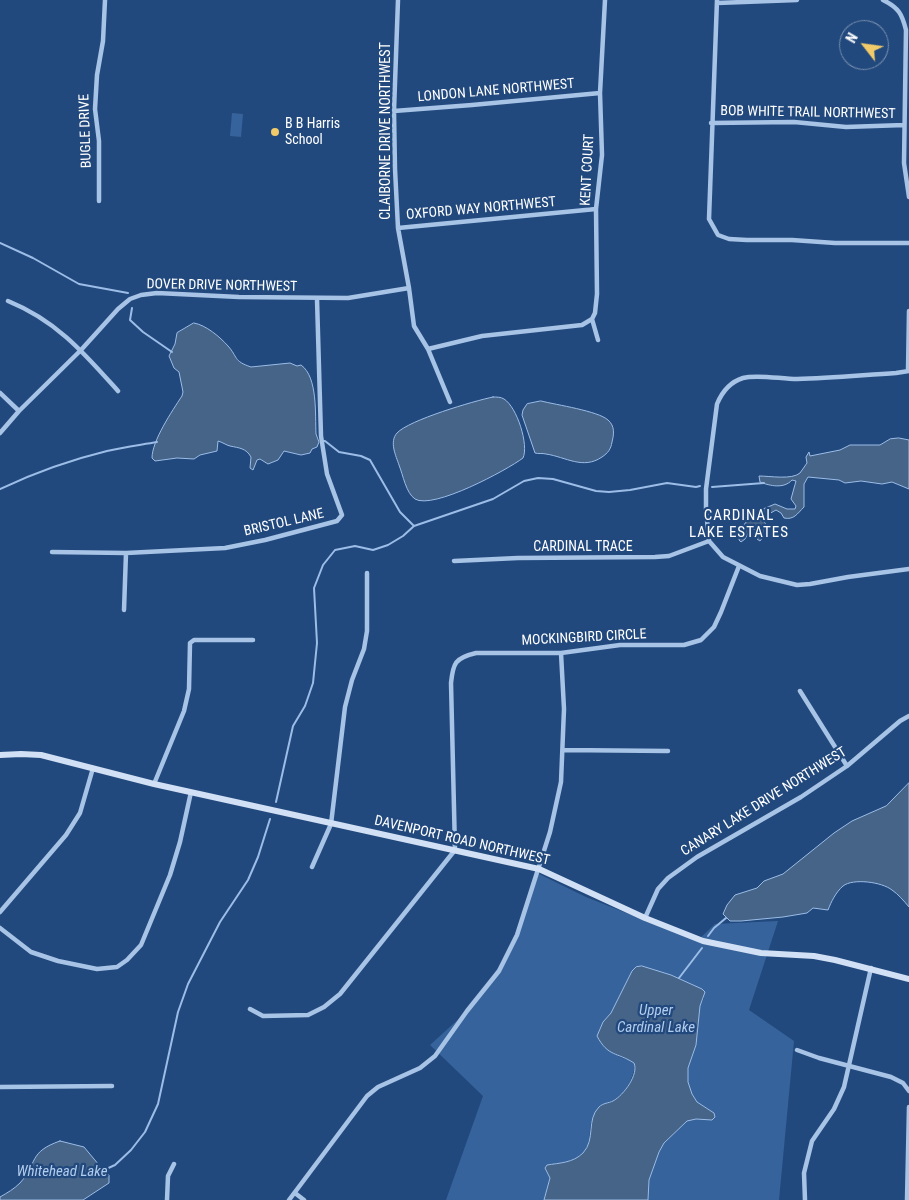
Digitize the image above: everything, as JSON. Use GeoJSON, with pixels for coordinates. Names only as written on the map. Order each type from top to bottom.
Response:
{"type":"FeatureCollection","features":[{"type":"Feature","properties":{"kind":"street","name":"BUGLE DRIVE"},"geometry":{"type":"LineString","coordinates":[[99,201],[99,141],[95,109],[97,75],[103,41],[105,0]]}},
{"type":"Feature","properties":{"kind":"street","name":"CLAIBORNE DRIVE NORTHWEST"},"geometry":{"type":"LineString","coordinates":[[398,0],[394,111],[398,228],[414,326],[428,349],[450,402]]}},
{"type":"Feature","properties":{"kind":"street","name":"KENT COURT"},"geometry":{"type":"LineString","coordinates":[[598,340],[592,319],[595,314],[597,294],[596,209],[602,155],[600,93],[605,0]]}},
{"type":"Feature","properties":{"kind":"street"},"geometry":{"type":"LineString","coordinates":[[797,0],[717,1],[711,123],[709,220],[718,235],[729,239],[792,240],[835,244],[909,243]]}},
{"type":"Feature","properties":{"kind":"street"},"geometry":{"type":"LineString","coordinates":[[883,0],[902,14],[906,30],[904,163],[909,197]]}},
{"type":"Feature","properties":{"kind":"street","name":"LONDON LANE NORTHWEST"},"geometry":{"type":"LineString","coordinates":[[394,111],[600,93]]}},
{"type":"Feature","properties":{"kind":"street","name":"BOB WHITE TRAIL NORTHWEST"},"geometry":{"type":"LineString","coordinates":[[711,123],[794,122],[846,127],[904,125]]}},
{"type":"Feature","properties":{"kind":"street","name":"OXFORD WAY NORTHWEST"},"geometry":{"type":"LineString","coordinates":[[398,228],[596,209]]}},
{"type":"Feature","properties":{"kind":"street","name":"DOVER DRIVE NORTHWEST"},"geometry":{"type":"LineString","coordinates":[[0,433],[118,309],[130,299],[141,295],[157,293],[317,299],[348,298],[409,288]]}},
{"type":"Feature","properties":{"kind":"street","name":"BRISTOL LANE"},"geometry":{"type":"LineString","coordinates":[[126,552],[225,548],[335,522],[342,516],[327,474],[322,446],[317,299]]}},
{"type":"Feature","properties":{"kind":"street"},"geometry":{"type":"LineString","coordinates":[[8,301],[27,309],[50,323],[81,350],[118,391]]}},
{"type":"Feature","properties":{"kind":"street"},"geometry":{"type":"LineString","coordinates":[[909,311],[908,371],[795,379],[755,376],[734,382],[722,393],[717,404],[706,489],[709,540],[723,558],[760,576],[797,585],[909,569]]}},
{"type":"Feature","properties":{"kind":"street"},"geometry":{"type":"LineString","coordinates":[[428,349],[482,336],[582,325],[592,319]]}},
{"type":"Feature","properties":{"kind":"street"},"geometry":{"type":"LineString","coordinates":[[0,393],[19,411]]}},
{"type":"Feature","properties":{"kind":"street","name":"CARDINAL TRACE"},"geometry":{"type":"LineString","coordinates":[[454,561],[518,558],[669,556],[709,540]]}},
{"type":"Feature","properties":{"kind":"street"},"geometry":{"type":"LineString","coordinates":[[52,552],[126,552],[124,610]]}},
{"type":"Feature","properties":{"kind":"street","name":"MOCKINGBIRD CIRCLE"},"geometry":{"type":"LineString","coordinates":[[454,850],[451,728],[453,667],[463,656],[476,653],[561,653],[620,645],[684,645],[702,640],[714,627],[722,612],[739,566]]}},
{"type":"Feature","properties":{"kind":"street"},"geometry":{"type":"LineString","coordinates":[[312,867],[331,824],[345,707],[352,680],[361,659],[367,631],[368,573]]}},
{"type":"Feature","properties":{"kind":"street"},"geometry":{"type":"LineString","coordinates":[[154,784],[184,711],[189,689],[190,643],[194,640],[253,640]]}},
{"type":"Feature","properties":{"kind":"street"},"geometry":{"type":"LineString","coordinates":[[289,1200],[367,1096],[378,1087],[420,1068],[435,1056],[467,1011],[499,971],[516,935],[538,869],[558,799],[563,750],[564,709],[561,653]]}},
{"type":"Feature","properties":{"kind":"street"},"geometry":{"type":"LineString","coordinates":[[800,691],[847,766]]}},
{"type":"Feature","properties":{"kind":"street","name":"CANARY LAKE DRIVE NORTHWEST"},"geometry":{"type":"LineString","coordinates":[[644,918],[658,889],[668,878],[697,857],[801,797],[847,766],[900,721],[909,716]]}},
{"type":"Feature","properties":{"kind":"street"},"geometry":{"type":"LineString","coordinates":[[563,750],[668,751]]}},
{"type":"Feature","properties":{"kind":"street","name":"DAVENPORT ROAD NORTHWEST"},"geometry":{"type":"LineString","coordinates":[[0,756],[41,755],[154,784],[538,869],[644,918],[703,941],[739,950],[814,956],[909,978]]}},
{"type":"Feature","properties":{"kind":"street"},"geometry":{"type":"LineString","coordinates":[[0,912],[66,835],[80,813],[93,768]]}},
{"type":"Feature","properties":{"kind":"street"},"geometry":{"type":"LineString","coordinates":[[0,928],[31,952],[58,961],[97,969],[117,967],[127,960],[141,945],[170,875],[180,842],[191,792]]}},
{"type":"Feature","properties":{"kind":"street"},"geometry":{"type":"LineString","coordinates":[[250,1010],[263,1016],[288,1016],[308,1015],[324,1007],[340,994],[454,850]]}},
{"type":"Feature","properties":{"kind":"street"},"geometry":{"type":"LineString","coordinates":[[805,1200],[804,1173],[812,1141],[834,1109],[844,1087],[871,968]]}},
{"type":"Feature","properties":{"kind":"street"},"geometry":{"type":"LineString","coordinates":[[797,1050],[850,1067],[891,1077],[903,1082],[909,1091]]}},
{"type":"Feature","properties":{"kind":"street"},"geometry":{"type":"LineString","coordinates":[[0,1087],[112,1086]]}},
{"type":"Feature","properties":{"kind":"street"},"geometry":{"type":"LineString","coordinates":[[907,1200],[909,1108]]}},
{"type":"Feature","properties":{"kind":"street"},"geometry":{"type":"LineString","coordinates":[[167,1200],[168,1176],[174,1164]]}},
{"type":"Feature","properties":{"kind":"street"},"geometry":{"type":"LineString","coordinates":[[295,1193],[304,1200]]}},
{"type":"Feature","properties":{"kind":"shaded area"},"geometry":{"type":"Polygon","coordinates":[[[232,113],[243,114],[241,137],[230,136],[232,113]]]}},
{"type":"Feature","properties":{"kind":"shaded area"},"geometry":{"type":"Polygon","coordinates":[[[539,874],[586,897],[697,941],[715,924],[778,921],[749,1010],[794,1041],[779,1200],[648,1200],[649,1180],[664,1143],[687,1121],[696,1119],[712,1120],[714,1113],[697,1102],[688,1082],[688,1068],[696,1045],[700,1006],[704,998],[702,989],[671,975],[642,966],[599,1030],[616,1054],[635,1065],[631,1080],[618,1097],[604,1104],[594,1116],[588,1145],[583,1153],[570,1161],[547,1165],[545,1168],[550,1178],[544,1200],[446,1200],[483,1096],[430,1045],[474,1005],[508,952],[539,874]]]}},
{"type":"Feature","properties":{"kind":"water"},"geometry":{"type":"Polygon","coordinates":[[[194,323],[203,326],[217,335],[228,346],[238,361],[245,365],[251,367],[290,363],[297,366],[301,365],[310,378],[313,387],[316,434],[319,442],[317,447],[312,449],[310,453],[301,455],[284,451],[278,460],[268,464],[260,459],[257,460],[253,470],[250,468],[251,457],[247,452],[218,441],[217,451],[200,455],[194,459],[177,458],[155,461],[152,458],[155,443],[183,392],[179,372],[174,368],[169,356],[175,344],[177,333],[194,323]]]}},
{"type":"Feature","properties":{"kind":"water"},"geometry":{"type":"Polygon","coordinates":[[[493,397],[500,397],[509,403],[517,418],[523,436],[523,458],[487,479],[453,494],[424,501],[415,499],[407,488],[395,453],[393,445],[397,433],[414,422],[493,397]]]}},
{"type":"Feature","properties":{"kind":"water"},"geometry":{"type":"Polygon","coordinates":[[[541,401],[587,411],[608,420],[613,427],[612,444],[609,451],[595,461],[581,463],[535,453],[522,415],[527,404],[541,401]]]}},
{"type":"Feature","properties":{"kind":"water"},"geometry":{"type":"Polygon","coordinates":[[[890,439],[909,440],[909,489],[892,482],[882,484],[861,481],[845,483],[839,480],[808,477],[804,484],[804,507],[797,514],[790,518],[784,518],[776,510],[767,515],[763,520],[767,526],[765,535],[760,541],[757,539],[756,530],[751,528],[745,539],[741,542],[739,540],[744,524],[754,517],[759,517],[763,509],[775,504],[787,509],[795,509],[796,506],[791,499],[796,481],[792,480],[781,486],[772,485],[760,482],[759,476],[786,477],[796,475],[800,473],[807,463],[806,457],[809,452],[810,456],[840,450],[850,445],[880,445],[890,439]]]}},
{"type":"Feature","properties":{"kind":"water"},"geometry":{"type":"Polygon","coordinates":[[[909,783],[909,907],[887,887],[875,883],[853,882],[843,886],[838,891],[828,910],[813,908],[807,913],[741,921],[730,921],[723,914],[735,895],[757,888],[764,881],[783,874],[852,821],[886,806],[909,783]]]}},
{"type":"Feature","properties":{"kind":"water","name":"Upper Cardinal Lake"},"geometry":{"type":"Polygon","coordinates":[[[642,966],[671,975],[705,992],[700,1006],[696,1045],[688,1068],[688,1082],[697,1102],[714,1113],[715,1117],[712,1120],[696,1119],[687,1121],[664,1143],[649,1180],[648,1200],[544,1200],[550,1178],[545,1168],[547,1165],[570,1161],[583,1153],[589,1142],[595,1112],[604,1104],[617,1098],[630,1084],[635,1068],[634,1063],[609,1051],[597,1036],[632,971],[636,967],[642,966]]]}},
{"type":"Feature","properties":{"kind":"water","name":"Whitehead Lake"},"geometry":{"type":"Polygon","coordinates":[[[60,1141],[84,1147],[109,1175],[109,1183],[83,1200],[0,1200],[0,1197],[13,1189],[26,1176],[38,1154],[43,1149],[60,1141]]]}},
{"type":"Feature","properties":{"kind":"waterway"},"geometry":{"type":"LineString","coordinates":[[0,243],[33,258],[79,284],[128,293]]}},
{"type":"Feature","properties":{"kind":"waterway"},"geometry":{"type":"LineString","coordinates":[[132,308],[130,320],[143,332],[172,352]]}},
{"type":"Feature","properties":{"kind":"waterway"},"geometry":{"type":"LineString","coordinates":[[322,441],[325,441],[339,452],[361,456],[370,460],[400,512],[414,526]]}},
{"type":"Feature","properties":{"kind":"waterway"},"geometry":{"type":"LineString","coordinates":[[0,489],[39,472],[79,458],[157,442]]}},
{"type":"Feature","properties":{"kind":"waterway"},"geometry":{"type":"LineString","coordinates":[[276,802],[293,726],[305,706],[313,683],[317,643],[314,588],[323,565],[335,550],[355,546],[373,550],[388,545],[403,536],[414,526],[493,499],[524,481],[538,478],[553,479],[596,491],[609,492],[667,483],[700,486]]}},
{"type":"Feature","properties":{"kind":"waterway"},"geometry":{"type":"LineString","coordinates":[[712,487],[764,483]]}},
{"type":"Feature","properties":{"kind":"waterway"},"geometry":{"type":"LineString","coordinates":[[104,1170],[115,1165],[131,1150],[145,1132],[158,1104],[178,1012],[188,984],[220,922],[248,880],[258,857],[270,819]]}},
{"type":"Feature","properties":{"kind":"waterway"},"geometry":{"type":"LineString","coordinates":[[708,936],[726,918]]}},
{"type":"Feature","properties":{"kind":"waterway"},"geometry":{"type":"LineString","coordinates":[[679,978],[702,948]]}},
{"type":"Feature","properties":{"kind":"place","name":"B B Harris School"},"geometry":{"type":"Point","coordinates":[275,132]}},
{"type":"Feature","properties":{"kind":"district","name":"CARDINAL LAKE ESTATES"},"geometry":{"type":"Point","coordinates":[739,524]}}]}
